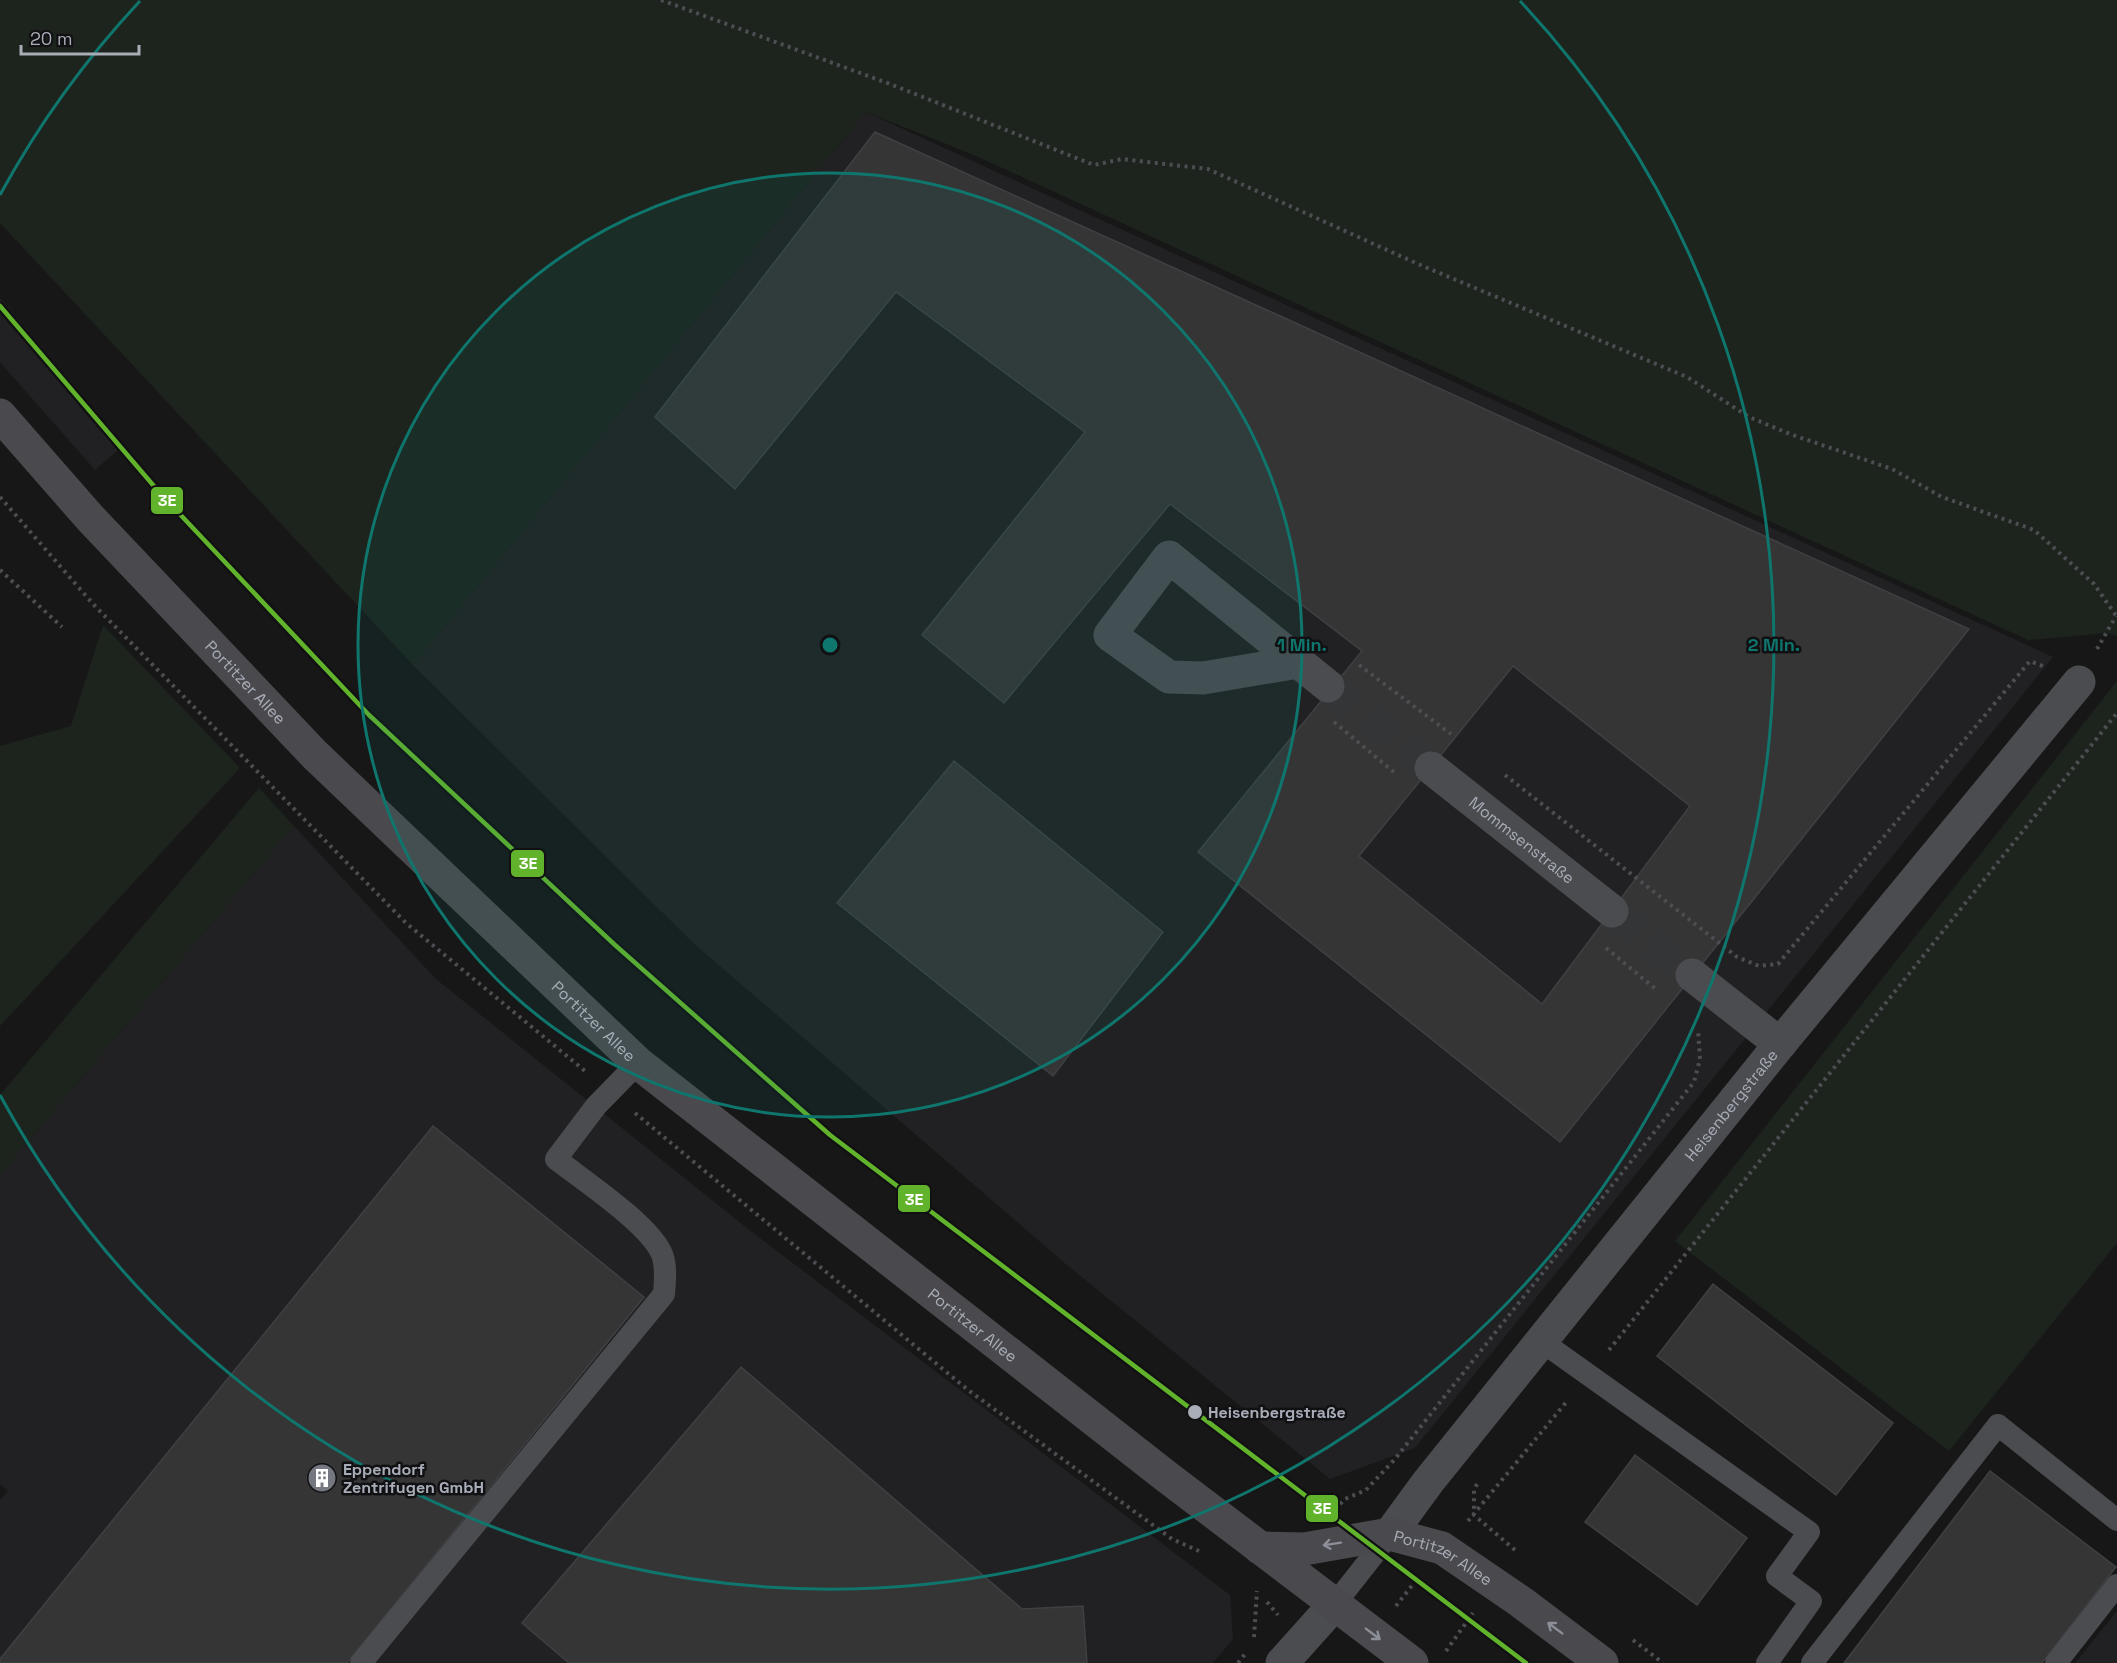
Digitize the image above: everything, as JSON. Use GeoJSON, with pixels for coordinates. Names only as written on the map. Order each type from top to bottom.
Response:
{"type":"FeatureCollection","features":[{"type":"Feature","properties":{"kind":"main road","name":"Portitzer Allee"},"geometry":{"type":"LineString","coordinates":[[0,416],[91,519],[315,755],[638,1063],[1260,1548],[1412,1663]]}},
{"type":"Feature","properties":{"kind":"main road","name":"Portitzer Allee"},"geometry":{"type":"LineString","coordinates":[[1260,1548],[1304,1549],[1390,1534],[1442,1548],[1521,1602],[1602,1663]]}},
{"type":"Feature","properties":{"kind":"street"},"geometry":{"type":"LineString","coordinates":[[1298,662],[1203,678],[1169,677],[1110,636],[1168,557],[1328,686]]}},
{"type":"Feature","properties":{"kind":"street","name":"Heisenbergstraße"},"geometry":{"type":"LineString","coordinates":[[1390,1534],[1780,1044],[2087,668]]}},
{"type":"Feature","properties":{"kind":"street","name":"Mommsenstraße"},"geometry":{"type":"LineString","coordinates":[[1431,768],[1612,911]]}},
{"type":"Feature","properties":{"kind":"street"},"geometry":{"type":"LineString","coordinates":[[1692,975],[1780,1044]]}},
{"type":"Feature","properties":{"kind":"street"},"geometry":{"type":"LineString","coordinates":[[1282,1663],[1334,1605]]}},
{"type":"Feature","properties":{"kind":"lane"},"geometry":{"type":"LineString","coordinates":[[361,1663],[664,1294],[665,1275],[662,1253],[645,1231],[556,1159],[596,1106],[638,1063]]}},
{"type":"Feature","properties":{"kind":"lane"},"geometry":{"type":"LineString","coordinates":[[1542,1341],[1809,1532],[1777,1576],[1811,1601],[1767,1663]]}},
{"type":"Feature","properties":{"kind":"lane"},"geometry":{"type":"LineString","coordinates":[[1812,1663],[1998,1425],[2117,1520]]}},
{"type":"Feature","properties":{"kind":"lane"},"geometry":{"type":"LineString","coordinates":[[1334,1605],[1390,1534]]}},
{"type":"Feature","properties":{"kind":"lane"},"geometry":{"type":"LineString","coordinates":[[2056,1663],[2117,1585]]}},
{"type":"Feature","properties":{"kind":"path"},"geometry":{"type":"LineString","coordinates":[[661,0],[890,84],[1094,165],[1122,159],[1208,169],[1418,264],[1687,377],[1749,417],[1790,434],[1892,469],[1942,497],[2034,530],[2094,584],[2116,616],[2087,668],[2030,660],[1778,964],[1759,966],[1737,957]]}},
{"type":"Feature","properties":{"kind":"path"},"geometry":{"type":"LineString","coordinates":[[0,497],[93,604]]}},
{"type":"Feature","properties":{"kind":"path"},"geometry":{"type":"LineString","coordinates":[[0,570],[62,627]]}},
{"type":"Feature","properties":{"kind":"path"},"geometry":{"type":"LineString","coordinates":[[1373,1634],[1442,1548],[1474,1515],[1590,1374],[2117,713]]}},
{"type":"Feature","properties":{"kind":"path"},"geometry":{"type":"LineString","coordinates":[[1345,1499],[1366,1490],[1395,1459],[1694,1082],[1700,1059],[1700,1032],[1695,1025]]}},
{"type":"Feature","properties":{"kind":"path"},"geometry":{"type":"LineString","coordinates":[[1238,1663],[1252,1646],[1257,1622],[1257,1590]]}},
{"type":"Feature","properties":{"kind":"shaded area"},"geometry":{"type":"Polygon","coordinates":[[[0,0],[2117,0],[2117,636],[2107,633],[2028,640],[974,155],[866,112],[413,665],[0,223],[0,0]]]}},
{"type":"Feature","properties":{"kind":"shaded area"},"geometry":{"type":"Polygon","coordinates":[[[866,112],[2053,657],[1415,1448],[1330,1479],[1067,1265],[691,941],[413,665],[866,112]]]}},
{"type":"Feature","properties":{"kind":"shaded area"},"geometry":{"type":"Polygon","coordinates":[[[0,298],[124,445],[95,470],[0,362],[0,298]]]}},
{"type":"Feature","properties":{"kind":"shaded area"},"geometry":{"type":"Polygon","coordinates":[[[103,625],[240,768],[0,1026],[0,746],[71,726],[103,625]]]}},
{"type":"Feature","properties":{"kind":"shaded area"},"geometry":{"type":"Polygon","coordinates":[[[2117,681],[2117,1243],[1949,1451],[1675,1241],[2117,681]]]}},
{"type":"Feature","properties":{"kind":"shaded area"},"geometry":{"type":"Polygon","coordinates":[[[259,788],[294,826],[0,1175],[0,1095],[259,788]]]}},
{"type":"Feature","properties":{"kind":"shaded area","name":"Eppendorf Zentrifugen GmbH"},"geometry":{"type":"Polygon","coordinates":[[[294,826],[436,979],[752,1232],[1230,1595],[1233,1639],[1213,1663],[0,1663],[0,1500],[8,1491],[0,1484],[0,1175],[294,826]]]}},
{"type":"Feature","properties":{"kind":"shaded area"},"geometry":{"type":"Polygon","coordinates":[[[2117,1611],[2117,1663],[2075,1663],[2117,1611]]]}},
{"type":"Feature","properties":{"kind":"building"},"geometry":{"type":"Polygon","coordinates":[[[875,132],[1969,629],[1560,1142],[1198,852],[1362,651],[1170,504],[1004,703],[922,635],[1085,432],[896,292],[735,489],[655,417],[875,132]],[[1513,666],[1359,856],[1542,1004],[1690,806],[1513,666]]]}},
{"type":"Feature","properties":{"kind":"building"},"geometry":{"type":"Polygon","coordinates":[[[954,761],[1163,932],[1053,1076],[837,903],[954,761]]]}},
{"type":"Feature","properties":{"kind":"building","name":"Eppendorf Zentrifugen GmbH"},"geometry":{"type":"Polygon","coordinates":[[[433,1126],[644,1297],[347,1663],[0,1663],[0,1659],[433,1126]]]}},
{"type":"Feature","properties":{"kind":"building"},"geometry":{"type":"Polygon","coordinates":[[[1713,1284],[1893,1423],[1836,1495],[1657,1356],[1713,1284]]]}},
{"type":"Feature","properties":{"kind":"building"},"geometry":{"type":"Polygon","coordinates":[[[741,1367],[1022,1609],[1083,1606],[1087,1663],[569,1663],[522,1623],[741,1367]]]}},
{"type":"Feature","properties":{"kind":"building"},"geometry":{"type":"Polygon","coordinates":[[[1635,1455],[1747,1538],[1697,1605],[1585,1522],[1635,1455]]]}},
{"type":"Feature","properties":{"kind":"building"},"geometry":{"type":"Polygon","coordinates":[[[1990,1471],[2116,1567],[2042,1663],[1844,1663],[1990,1471]]]}},
{"type":"Feature","properties":{"kind":"tunnel"},"geometry":{"type":"LineString","coordinates":[[1328,686],[1431,768]]}},
{"type":"Feature","properties":{"kind":"tunnel"},"geometry":{"type":"LineString","coordinates":[[1612,911],[1692,975]]}},
{"type":"Feature","properties":{"kind":"transit line","name":"3E"},"geometry":{"type":"LineString","coordinates":[[0,306],[159,492],[369,715],[615,945],[830,1135],[1526,1663]]}},
{"type":"Feature","properties":{"kind":"place","name":"Heisenbergstraße"},"geometry":{"type":"Point","coordinates":[1195,1412]}},
{"type":"Feature","properties":{"kind":"place","name":"Eppendorf Zentrifugen GmbH"},"geometry":{"type":"Point","coordinates":[322,1478]}}]}
